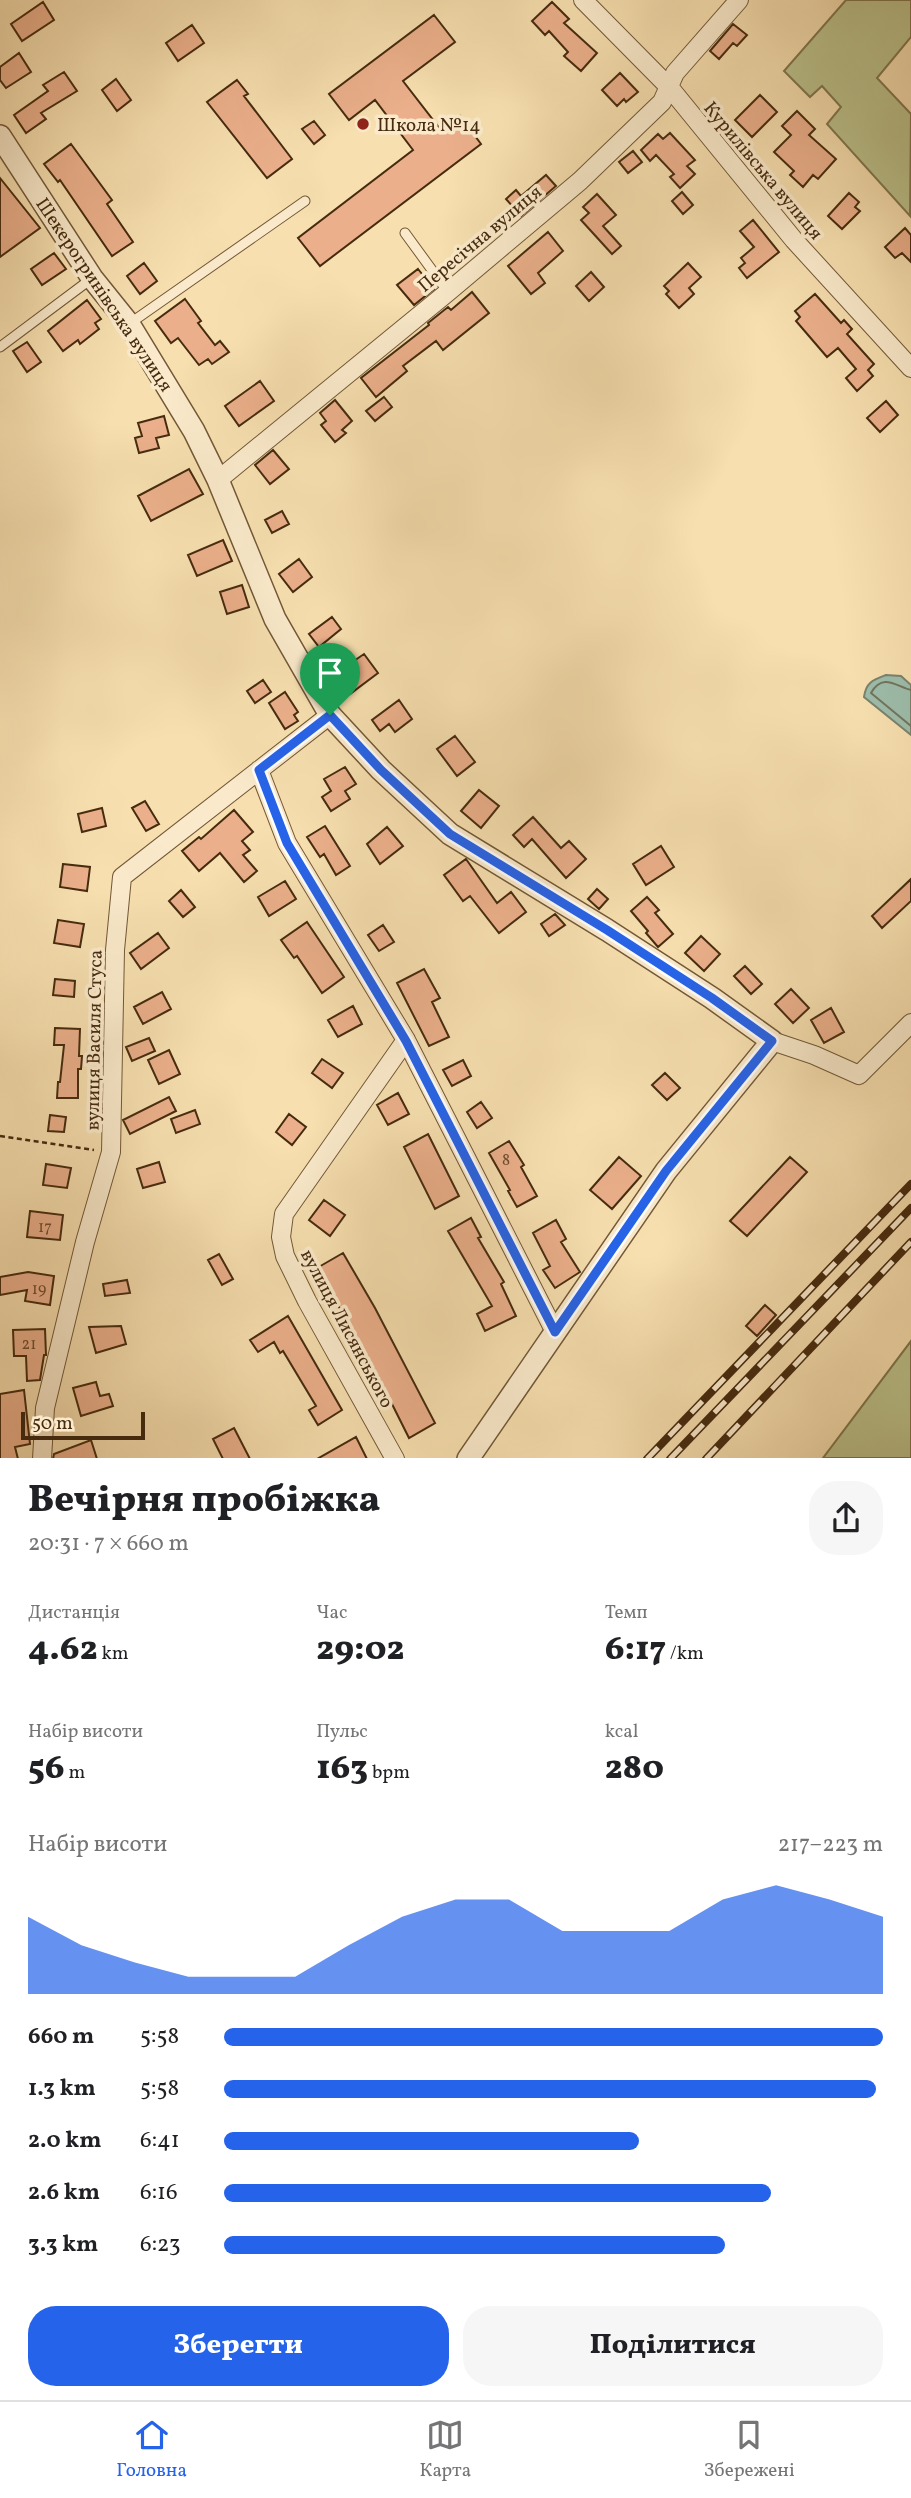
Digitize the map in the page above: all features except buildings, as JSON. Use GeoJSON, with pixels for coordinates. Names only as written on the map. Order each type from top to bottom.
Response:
{"type":"FeatureCollection","features":[{"type":"Feature","properties":{"kind":"street","name":"Курилівська вулиця"},"geometry":{"type":"LineString","coordinates":[[583,0],[670,88],[794,240],[911,368]]}},
{"type":"Feature","properties":{"kind":"street","name":"Пересічна вулиця"},"geometry":{"type":"LineString","coordinates":[[218,480],[580,181],[662,102],[676,72],[738,0]]}},
{"type":"Feature","properties":{"kind":"street","name":"Шекерогринівська вулиця"},"geometry":{"type":"LineString","coordinates":[[0,136],[92,278],[129,324],[194,431],[218,480],[275,619],[330,715],[381,770],[450,834],[619,938],[712,998],[772,1041],[814,1055],[859,1075],[911,1023]]}},
{"type":"Feature","properties":{"kind":"street","name":"вулиця Василя Стуса"},"geometry":{"type":"LineString","coordinates":[[42,1458],[45,1408],[85,1242],[111,1152],[115,950],[122,877],[330,715]]}},
{"type":"Feature","properties":{"kind":"street"},"geometry":{"type":"LineString","coordinates":[[259,770],[287,843],[406,1041],[555,1332]]}},
{"type":"Feature","properties":{"kind":"street","name":"вулиця Лисянського"},"geometry":{"type":"LineString","coordinates":[[395,1458],[307,1301],[285,1256],[281,1237],[284,1214],[406,1041]]}},
{"type":"Feature","properties":{"kind":"street"},"geometry":{"type":"LineString","coordinates":[[468,1458],[666,1171],[772,1041]]}},
{"type":"Feature","properties":{"kind":"lane"},"geometry":{"type":"LineString","coordinates":[[129,324],[305,201]]}},
{"type":"Feature","properties":{"kind":"lane"},"geometry":{"type":"LineString","coordinates":[[405,233],[448,292]]}},
{"type":"Feature","properties":{"kind":"lane"},"geometry":{"type":"LineString","coordinates":[[0,347],[92,278]]}},
{"type":"Feature","properties":{"kind":"path"},"geometry":{"type":"LineString","coordinates":[[0,1136],[111,1152]]}},
{"type":"Feature","properties":{"kind":"green space"},"geometry":{"type":"Polygon","coordinates":[[[846,0],[911,0],[911,37],[877,78],[911,114],[910,216],[827,124],[841,107],[822,86],[810,97],[784,71],[846,0]]]}},
{"type":"Feature","properties":{"kind":"green space"},"geometry":{"type":"Polygon","coordinates":[[[911,1341],[911,1458],[823,1458],[911,1341]]]}},
{"type":"Feature","properties":{"kind":"water"},"geometry":{"type":"Polygon","coordinates":[[[886,675],[901,676],[911,685],[911,735],[864,697],[871,682],[886,675]]]}},
{"type":"Feature","properties":{"kind":"railway"},"geometry":{"type":"LineString","coordinates":[[648,1458],[911,1184]]}},
{"type":"Feature","properties":{"kind":"railway"},"geometry":{"type":"LineString","coordinates":[[671,1458],[911,1208]]}},
{"type":"Feature","properties":{"kind":"railway"},"geometry":{"type":"LineString","coordinates":[[707,1458],[911,1242]]}},
{"type":"Feature","properties":{"kind":"place","name":"Школа №14"},"geometry":{"type":"Point","coordinates":[363,124]}},
{"type":"Feature","properties":{"kind":"route"},"geometry":{"type":"LineString","coordinates":[[330,715],[381,770],[450,834],[607,930],[712,998],[772,1041],[666,1171],[555,1332],[406,1041],[287,843],[259,770],[330,715]]}}]}
